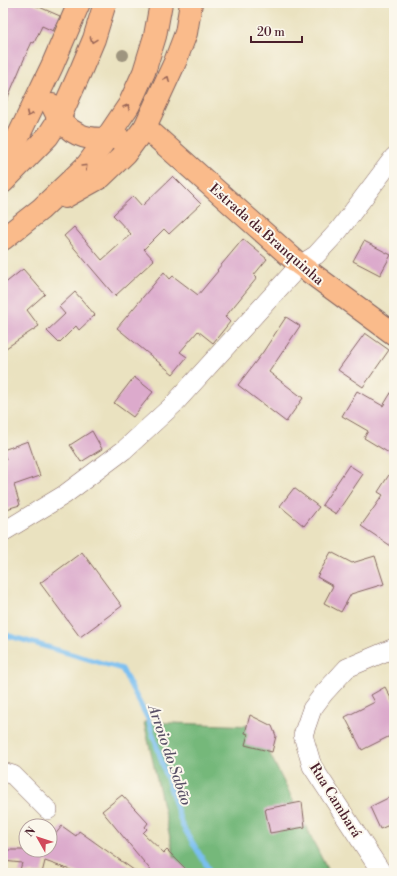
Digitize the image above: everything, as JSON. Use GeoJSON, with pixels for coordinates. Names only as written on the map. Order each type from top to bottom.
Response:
{"type":"FeatureCollection","features":[{"type":"Feature","properties":{"kind":"main road"},"geometry":{"type":"LineString","coordinates":[[3,168],[52,66],[79,3]]}},
{"type":"Feature","properties":{"kind":"main road"},"geometry":{"type":"LineString","coordinates":[[3,182],[48,136],[59,118],[94,39],[105,3]]}},
{"type":"Feature","properties":{"kind":"main road"},"geometry":{"type":"LineString","coordinates":[[3,239],[41,209],[87,165],[129,105],[144,72],[155,36],[160,3]]}},
{"type":"Feature","properties":{"kind":"main road"},"geometry":{"type":"LineString","coordinates":[[41,209],[102,177],[124,154],[145,127],[172,69],[186,33],[191,3]]}},
{"type":"Feature","properties":{"kind":"main road"},"geometry":{"type":"LineString","coordinates":[[52,66],[50,94],[52,105],[59,118],[66,126],[76,133],[90,138],[106,139],[124,136],[145,127]]}},
{"type":"Feature","properties":{"kind":"main road","name":"Estrada da Branquinha"},"geometry":{"type":"LineString","coordinates":[[145,127],[300,265],[394,334]]}},
{"type":"Feature","properties":{"kind":"street"},"geometry":{"type":"LineString","coordinates":[[3,532],[64,495],[124,450],[173,405],[300,265],[316,255],[340,230],[394,157]]}},
{"type":"Feature","properties":{"kind":"street","name":"Rua Cambará"},"geometry":{"type":"LineString","coordinates":[[382,873],[312,766],[302,735],[312,709],[324,693],[347,668],[394,648]]}},
{"type":"Feature","properties":{"kind":"street"},"geometry":{"type":"LineString","coordinates":[[3,772],[13,775],[48,810]]}},
{"type":"Feature","properties":{"kind":"green space"},"geometry":{"type":"Polygon","coordinates":[[[144,722],[256,726],[329,873],[178,873],[144,722]]]}},
{"type":"Feature","properties":{"kind":"building"},"geometry":{"type":"Polygon","coordinates":[[[3,3],[30,3],[60,16],[53,31],[42,26],[34,43],[32,42],[3,109],[3,3]]]}},
{"type":"Feature","properties":{"kind":"building"},"geometry":{"type":"Polygon","coordinates":[[[173,176],[201,204],[169,234],[164,229],[144,249],[154,260],[115,296],[64,236],[74,227],[102,260],[131,234],[113,215],[133,196],[142,206],[173,176]]]}},
{"type":"Feature","properties":{"kind":"building"},"geometry":{"type":"Polygon","coordinates":[[[243,239],[267,259],[254,275],[257,278],[225,317],[230,322],[213,343],[198,331],[180,352],[187,357],[173,374],[117,328],[164,272],[170,279],[173,276],[198,295],[243,239]]]}},
{"type":"Feature","properties":{"kind":"building"},"geometry":{"type":"Polygon","coordinates":[[[364,241],[391,255],[380,275],[353,261],[364,241]]]}},
{"type":"Feature","properties":{"kind":"building"},"geometry":{"type":"Polygon","coordinates":[[[23,269],[45,294],[27,310],[39,326],[3,350],[3,285],[23,269]]]}},
{"type":"Feature","properties":{"kind":"building"},"geometry":{"type":"Polygon","coordinates":[[[75,292],[95,315],[79,330],[76,326],[59,343],[47,331],[65,314],[59,307],[75,292]]]}},
{"type":"Feature","properties":{"kind":"building"},"geometry":{"type":"Polygon","coordinates":[[[286,317],[300,326],[269,372],[303,398],[286,422],[238,385],[263,352],[286,317]]]}},
{"type":"Feature","properties":{"kind":"building"},"geometry":{"type":"Polygon","coordinates":[[[365,333],[389,350],[363,387],[338,370],[365,333]]]}},
{"type":"Feature","properties":{"kind":"building"},"geometry":{"type":"Polygon","coordinates":[[[134,377],[153,392],[133,417],[114,403],[134,377]]]}},
{"type":"Feature","properties":{"kind":"building"},"geometry":{"type":"Polygon","coordinates":[[[394,388],[394,456],[364,438],[368,431],[342,416],[357,391],[383,406],[394,388]]]}},
{"type":"Feature","properties":{"kind":"building"},"geometry":{"type":"Polygon","coordinates":[[[92,431],[102,449],[81,462],[70,445],[92,431]]]}},
{"type":"Feature","properties":{"kind":"building"},"geometry":{"type":"Polygon","coordinates":[[[28,441],[40,476],[14,485],[20,505],[3,510],[3,460],[6,460],[3,450],[28,441]]]}},
{"type":"Feature","properties":{"kind":"building"},"geometry":{"type":"Polygon","coordinates":[[[349,465],[363,474],[336,514],[322,505],[349,465]]]}},
{"type":"Feature","properties":{"kind":"building"},"geometry":{"type":"Polygon","coordinates":[[[394,467],[394,548],[361,526],[383,495],[378,492],[394,467]]]}},
{"type":"Feature","properties":{"kind":"building"},"geometry":{"type":"Polygon","coordinates":[[[294,488],[319,507],[304,526],[280,506],[294,488]]]}},
{"type":"Feature","properties":{"kind":"building"},"geometry":{"type":"Polygon","coordinates":[[[82,552],[122,606],[80,637],[40,583],[82,552]]]}},
{"type":"Feature","properties":{"kind":"building"},"geometry":{"type":"Polygon","coordinates":[[[331,552],[352,563],[375,556],[384,584],[351,594],[341,612],[324,603],[333,586],[317,577],[331,552]]]}},
{"type":"Feature","properties":{"kind":"building"},"geometry":{"type":"Polygon","coordinates":[[[385,687],[394,704],[394,734],[362,750],[345,717],[375,702],[371,695],[385,687]]]}},
{"type":"Feature","properties":{"kind":"building"},"geometry":{"type":"Polygon","coordinates":[[[250,715],[272,726],[276,736],[272,752],[245,745],[248,734],[245,733],[250,715]]]}},
{"type":"Feature","properties":{"kind":"building"},"geometry":{"type":"Polygon","coordinates":[[[122,795],[148,823],[145,827],[147,829],[143,833],[164,853],[167,850],[190,873],[153,873],[102,811],[122,795]]]}},
{"type":"Feature","properties":{"kind":"building"},"geometry":{"type":"Polygon","coordinates":[[[394,795],[394,823],[380,829],[370,807],[394,795]]]}},
{"type":"Feature","properties":{"kind":"building"},"geometry":{"type":"Polygon","coordinates":[[[302,802],[305,827],[270,833],[265,809],[302,802]]]}},
{"type":"Feature","properties":{"kind":"building"},"geometry":{"type":"Polygon","coordinates":[[[62,826],[76,836],[79,831],[138,873],[79,873],[45,861],[42,873],[19,873],[22,863],[3,861],[3,850],[18,850],[18,858],[58,858],[58,831],[62,826]]]}},
{"type":"Feature","properties":{"kind":"waterway","name":"Arroio do Sabão"},"geometry":{"type":"LineString","coordinates":[[3,634],[122,669],[148,719],[182,825],[211,873]]}}]}
